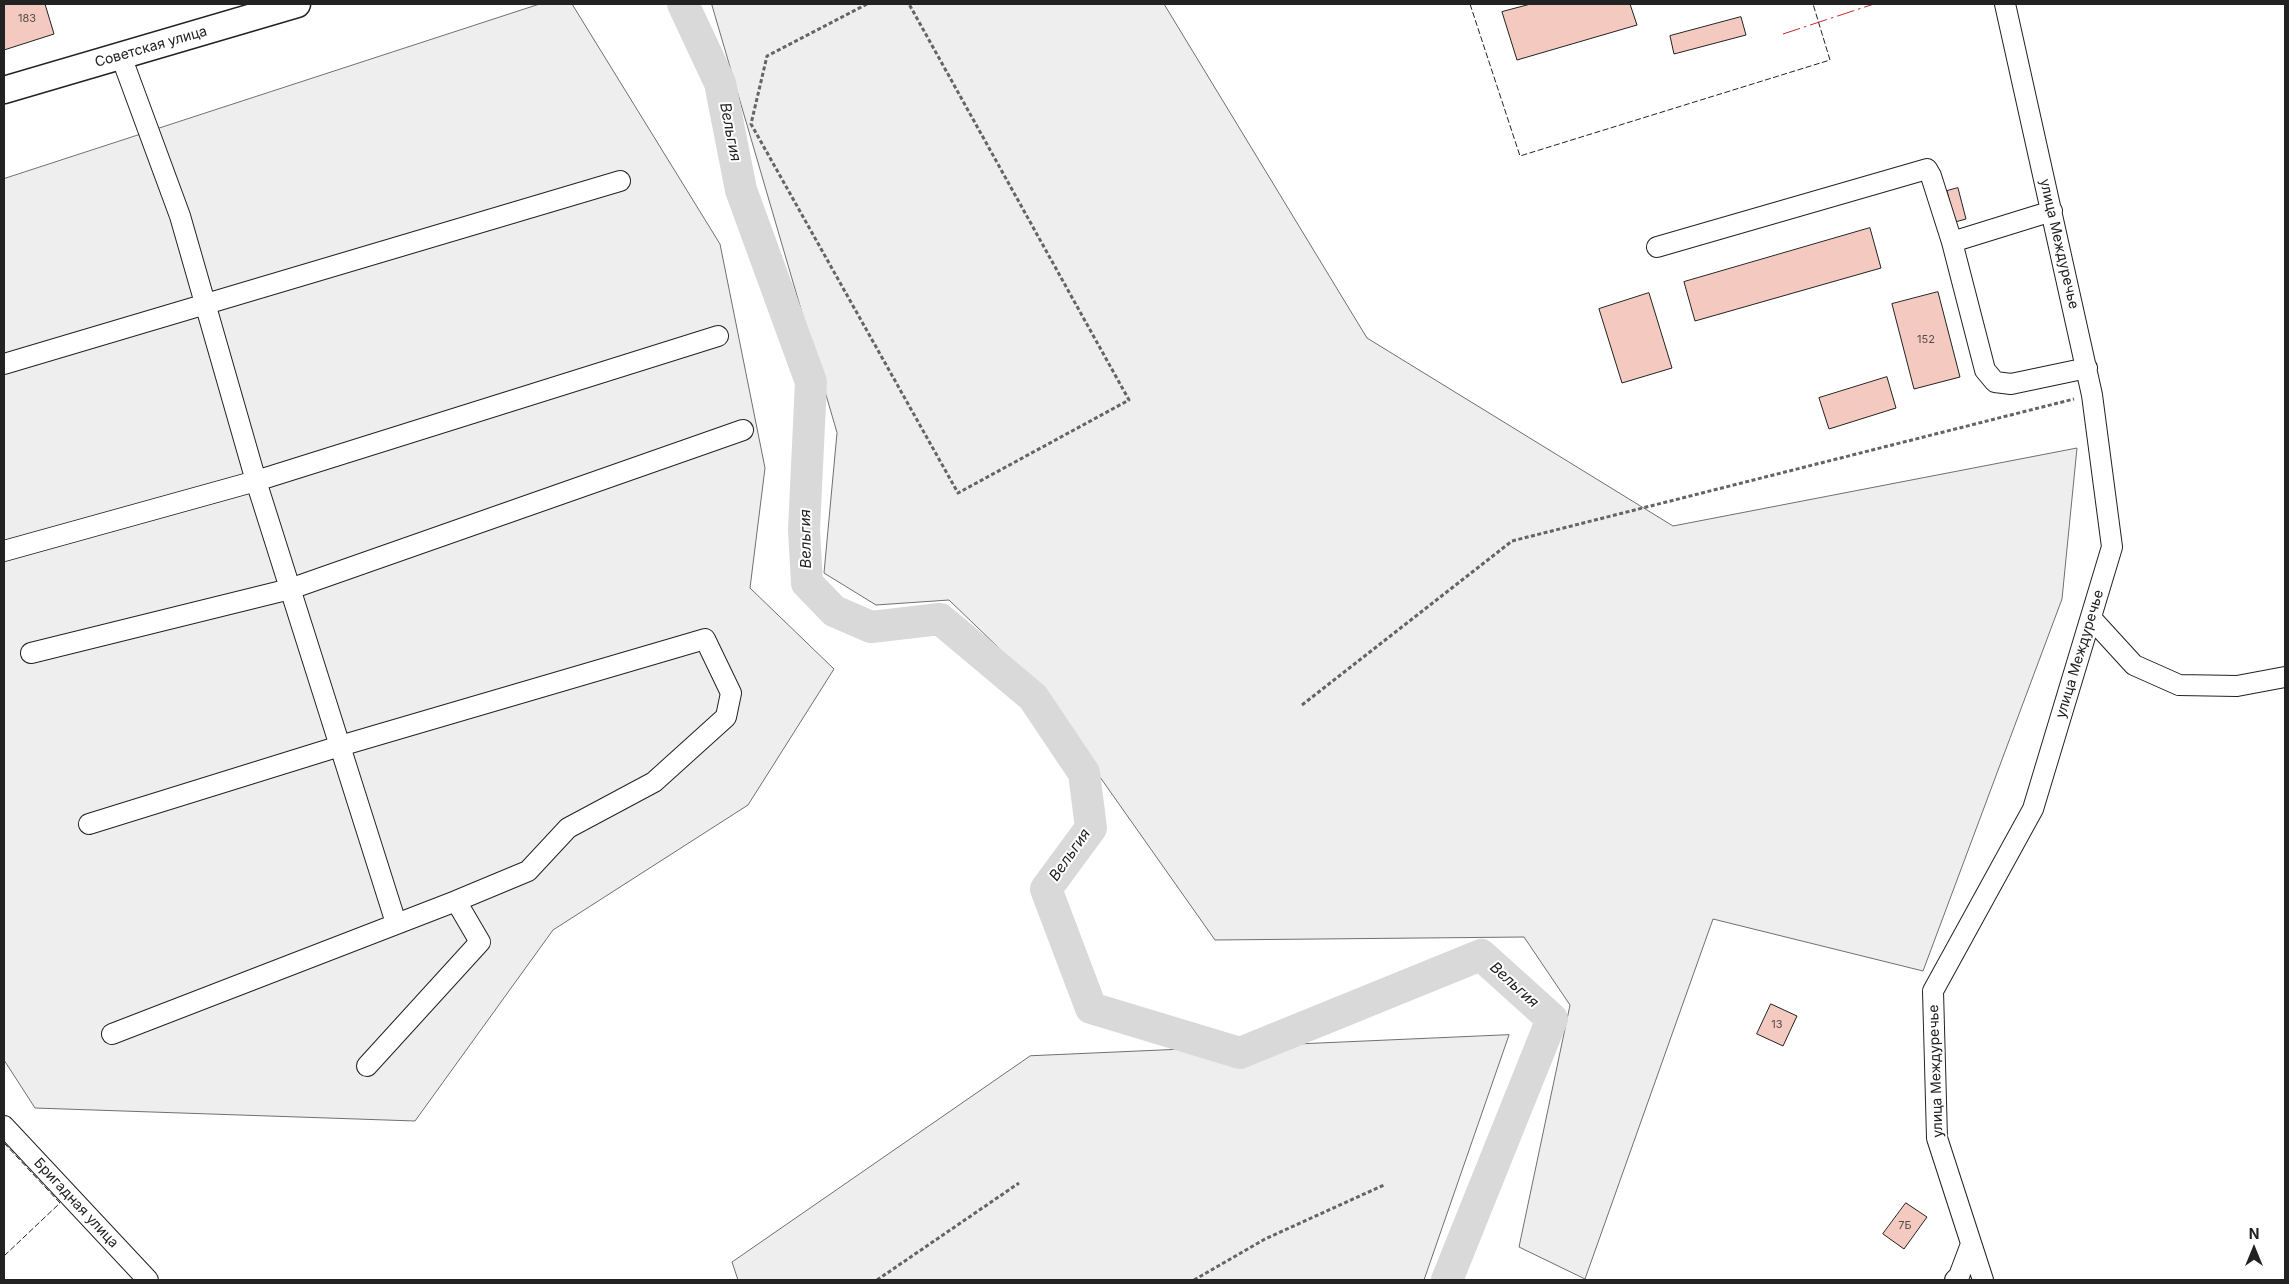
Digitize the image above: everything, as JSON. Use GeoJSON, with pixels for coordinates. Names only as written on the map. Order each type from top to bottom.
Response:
{"type":"FeatureCollection","features":[{"type":"Feature","properties":{"kind":"main road","name":"Советская улица"},"geometry":{"type":"LineString","coordinates":[[4,90],[297,4]]}},
{"type":"Feature","properties":{"kind":"street","name":"улица Междуречье"},"geometry":{"type":"LineString","coordinates":[[1983,1280],[1937,1138],[1933,991],[2033,809],[2112,547],[2087,368],[2005,4]]}},
{"type":"Feature","properties":{"kind":"street"},"geometry":{"type":"LineString","coordinates":[[121,56],[180,216],[256,481],[396,923]]}},
{"type":"Feature","properties":{"kind":"street"},"geometry":{"type":"LineString","coordinates":[[1657,247],[1926,169],[1931,176],[1952,242],[1986,370],[1995,382],[2012,384],[2087,368]]}},
{"type":"Feature","properties":{"kind":"street"},"geometry":{"type":"LineString","coordinates":[[4,364],[620,181]]}},
{"type":"Feature","properties":{"kind":"street"},"geometry":{"type":"LineString","coordinates":[[1952,242],[2052,211]]}},
{"type":"Feature","properties":{"kind":"street"},"geometry":{"type":"LineString","coordinates":[[4,551],[256,481],[718,336]]}},
{"type":"Feature","properties":{"kind":"street"},"geometry":{"type":"LineString","coordinates":[[31,652],[290,589],[742,430]]}},
{"type":"Feature","properties":{"kind":"street"},"geometry":{"type":"LineString","coordinates":[[2091,618],[2134,665],[2179,685],[2236,686],[2285,677]]}},
{"type":"Feature","properties":{"kind":"street"},"geometry":{"type":"LineString","coordinates":[[89,824],[340,746],[704,639],[731,693],[726,717],[654,782],[568,828],[528,872],[112,1034]]}},
{"type":"Feature","properties":{"kind":"street"},"geometry":{"type":"LineString","coordinates":[[367,1066],[480,942],[456,901]]}},
{"type":"Feature","properties":{"kind":"street","name":"Бригадная улица"},"geometry":{"type":"LineString","coordinates":[[4,1126],[148,1280]]}},
{"type":"Feature","properties":{"kind":"street"},"geometry":{"type":"LineString","coordinates":[[1955,1280],[1959,1276],[1971,1244]]}},
{"type":"Feature","properties":{"kind":"path"},"geometry":{"type":"LineString","coordinates":[[867,4],[767,56],[751,124],[958,493],[1129,400],[910,4]]}},
{"type":"Feature","properties":{"kind":"path"},"geometry":{"type":"LineString","coordinates":[[1302,706],[1512,541],[2092,395]]}},
{"type":"Feature","properties":{"kind":"path"},"geometry":{"type":"LineString","coordinates":[[877,1280],[1019,1183]]}},
{"type":"Feature","properties":{"kind":"path"},"geometry":{"type":"LineString","coordinates":[[1194,1280],[1265,1239],[1384,1185]]}},
{"type":"Feature","properties":{"kind":"shaded area"},"geometry":{"type":"Polygon","coordinates":[[[540,4],[572,4],[720,244],[765,468],[750,588],[834,669],[748,805],[553,930],[415,1121],[35,1108],[4,1060],[4,179],[540,4]]]}},
{"type":"Feature","properties":{"kind":"shaded area"},"geometry":{"type":"Polygon","coordinates":[[[712,4],[1164,4],[1367,338],[1673,526],[2077,448],[2062,599],[1923,971],[1713,919],[1585,1279],[1519,1247],[1570,1005],[1524,937],[1215,940],[1030,678],[949,600],[876,605],[824,573],[837,433],[712,4]]]}},
{"type":"Feature","properties":{"kind":"shaded area"},"geometry":{"type":"Polygon","coordinates":[[[1509,1035],[1424,1280],[738,1280],[732,1262],[1030,1056],[1509,1035]]]}},
{"type":"Feature","properties":{"kind":"building"},"geometry":{"type":"Polygon","coordinates":[[[4,4],[45,4],[54,34],[4,50],[4,4]]]}},
{"type":"Feature","properties":{"kind":"building"},"geometry":{"type":"Polygon","coordinates":[[[1531,4],[1630,4],[1637,25],[1517,60],[1502,12],[1531,4]]]}},
{"type":"Feature","properties":{"kind":"building"},"geometry":{"type":"Polygon","coordinates":[[[1741,17],[1746,35],[1674,54],[1670,36],[1741,17]]]}},
{"type":"Feature","properties":{"kind":"building"},"geometry":{"type":"Polygon","coordinates":[[[1958,188],[1966,219],[1955,222],[1947,191],[1958,188]]]}},
{"type":"Feature","properties":{"kind":"building"},"geometry":{"type":"Polygon","coordinates":[[[1870,228],[1881,268],[1695,321],[1684,282],[1870,228]]]}},
{"type":"Feature","properties":{"kind":"building"},"geometry":{"type":"Polygon","coordinates":[[[1938,292],[1960,377],[1914,389],[1892,304],[1938,292]]]}},
{"type":"Feature","properties":{"kind":"building"},"geometry":{"type":"Polygon","coordinates":[[[1649,293],[1672,368],[1622,383],[1599,309],[1649,293]]]}},
{"type":"Feature","properties":{"kind":"building"},"geometry":{"type":"Polygon","coordinates":[[[1887,377],[1896,408],[1829,429],[1819,398],[1887,377]]]}},
{"type":"Feature","properties":{"kind":"building"},"geometry":{"type":"Polygon","coordinates":[[[1771,1004],[1797,1016],[1783,1046],[1757,1034],[1771,1004]]]}},
{"type":"Feature","properties":{"kind":"building"},"geometry":{"type":"Polygon","coordinates":[[[1906,1203],[1927,1217],[1904,1249],[1883,1234],[1906,1203]]]}},
{"type":"Feature","properties":{"kind":"waterway","name":"Вельгия"},"geometry":{"type":"LineString","coordinates":[[683,4],[720,83],[741,190],[811,382],[804,530],[807,583],[834,611],[871,627],[940,619],[1033,697],[1084,773],[1091,828],[1046,889],[1091,1008],[1240,1053],[1481,955],[1552,1019],[1447,1280]]}},
{"type":"Feature","properties":{"kind":"fence"},"geometry":{"type":"LineString","coordinates":[[1470,4],[1520,156],[1830,60],[1813,4]]}},
{"type":"Feature","properties":{"kind":"fence"},"geometry":{"type":"LineString","coordinates":[[4,1143],[60,1203],[4,1256]]}},
{"type":"Feature","properties":{"kind":"power"},"geometry":{"type":"LineString","coordinates":[[1783,34],[1874,4]]}}]}
